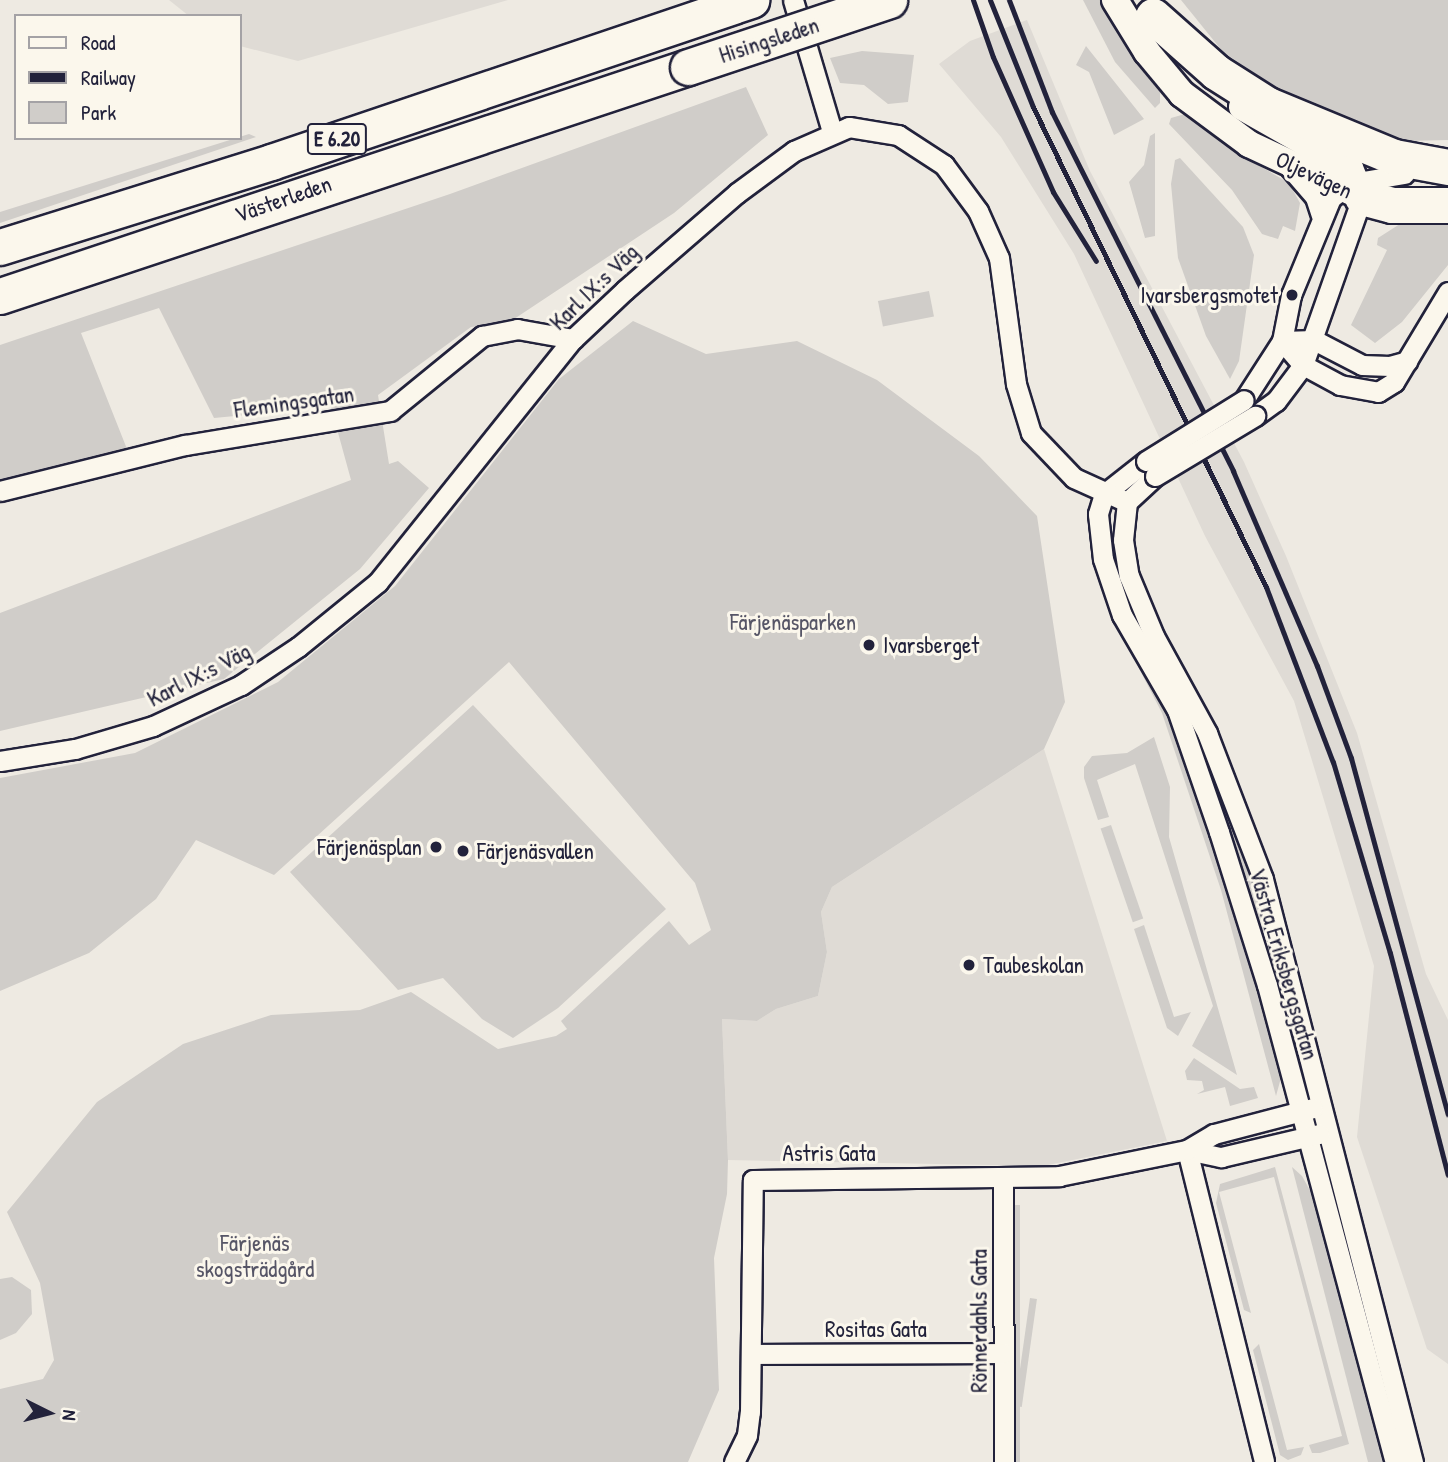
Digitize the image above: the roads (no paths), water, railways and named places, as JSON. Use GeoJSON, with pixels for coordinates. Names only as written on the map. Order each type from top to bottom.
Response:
{"type":"FeatureCollection","features":[{"type":"Feature","properties":{"kind":"highway","name":"Hisingsleden"},"geometry":{"type":"LineString","coordinates":[[673,26],[751,0]]}},
{"type":"Feature","properties":{"kind":"highway","name":"Hisingsleden"},"geometry":{"type":"LineString","coordinates":[[688,67],[889,0]]}},
{"type":"Feature","properties":{"kind":"highway"},"geometry":{"type":"LineString","coordinates":[[1150,8],[1216,72],[1268,105],[1394,157],[1448,168]]}},
{"type":"Feature","properties":{"kind":"highway","name":"Västerleden"},"geometry":{"type":"LineString","coordinates":[[0,247],[271,162],[673,26]]}},
{"type":"Feature","properties":{"kind":"highway","name":"Västerleden"},"geometry":{"type":"LineString","coordinates":[[0,296],[688,67]]}},
{"type":"Feature","properties":{"kind":"highway"},"geometry":{"type":"LineString","coordinates":[[1404,174],[1448,168]]}},
{"type":"Feature","properties":{"kind":"highway"},"geometry":{"type":"LineString","coordinates":[[1354,189],[1392,205],[1448,205]]}},
{"type":"Feature","properties":{"kind":"street"},"geometry":{"type":"LineString","coordinates":[[793,0],[832,132]]}},
{"type":"Feature","properties":{"kind":"street","name":"Oljevägen"},"geometry":{"type":"LineString","coordinates":[[1115,0],[1147,52],[1182,94],[1234,135],[1284,162],[1354,189]]}},
{"type":"Feature","properties":{"kind":"street","name":"Oljevägen"},"geometry":{"type":"LineString","coordinates":[[1150,8],[1216,88],[1284,133],[1336,158],[1350,168],[1354,189]]}},
{"type":"Feature","properties":{"kind":"street","name":"Karl IX:s Väg"},"geometry":{"type":"LineString","coordinates":[[0,761],[75,749],[153,726],[241,685],[298,647],[378,582],[573,340],[737,193],[794,151],[832,132],[849,127],[898,135],[944,165],[978,211],[999,258],[1024,419],[1042,449],[1074,478],[1104,494]]}},
{"type":"Feature","properties":{"kind":"street"},"geometry":{"type":"LineString","coordinates":[[1284,162],[1307,186],[1321,215]]}},
{"type":"Feature","properties":{"kind":"street"},"geometry":{"type":"LineString","coordinates":[[1250,408],[1262,377],[1282,341],[1292,295],[1321,215],[1354,189],[1404,174]]}},
{"type":"Feature","properties":{"kind":"street"},"geometry":{"type":"LineString","coordinates":[[1104,494],[1250,408],[1276,401],[1303,365],[1314,340],[1354,189]]}},
{"type":"Feature","properties":{"kind":"street"},"geometry":{"type":"LineString","coordinates":[[1282,341],[1303,365],[1340,385],[1369,392],[1388,387],[1407,361],[1448,292]]}},
{"type":"Feature","properties":{"kind":"street","name":"Flemingsgatan"},"geometry":{"type":"LineString","coordinates":[[0,491],[185,445],[390,411],[482,336],[517,329],[573,340]]}},
{"type":"Feature","properties":{"kind":"street"},"geometry":{"type":"LineString","coordinates":[[1282,341],[1314,340],[1362,365],[1390,366],[1407,361]]}},
{"type":"Feature","properties":{"kind":"street"},"geometry":{"type":"LineString","coordinates":[[1104,494],[1127,502],[1150,468]]}},
{"type":"Feature","properties":{"kind":"street","name":"Västra Eriksbergsgatan"},"geometry":{"type":"LineString","coordinates":[[1104,494],[1099,533],[1111,587],[1122,615],[1164,684],[1187,736],[1227,857],[1301,1111],[1318,1134],[1413,1462]]}},
{"type":"Feature","properties":{"kind":"street","name":"Västra Eriksbergsgatan"},"geometry":{"type":"LineString","coordinates":[[1127,502],[1123,540],[1129,576],[1239,808],[1263,879],[1321,1106],[1318,1134],[1395,1462]]}},
{"type":"Feature","properties":{"kind":"street","name":"Astris Gata"},"geometry":{"type":"LineString","coordinates":[[734,1462],[747,1435],[753,1180],[777,1177],[1003,1179],[1059,1176],[1187,1150],[1214,1134],[1321,1106]]}},
{"type":"Feature","properties":{"kind":"street","name":"Astris Gata"},"geometry":{"type":"LineString","coordinates":[[1187,1150],[1221,1157],[1318,1134]]}},
{"type":"Feature","properties":{"kind":"street"},"geometry":{"type":"LineString","coordinates":[[1187,1150],[1264,1462]]}},
{"type":"Feature","properties":{"kind":"street","name":"Rönnerdahls Gata"},"geometry":{"type":"LineString","coordinates":[[1003,1179],[1004,1462]]}},
{"type":"Feature","properties":{"kind":"street","name":"Rositas Gata"},"geometry":{"type":"LineString","coordinates":[[751,1354],[1003,1353]]}},
{"type":"Feature","properties":{"kind":"railway"},"geometry":{"type":"LineString","coordinates":[[973,0],[993,57],[1053,192],[1096,261]]}},
{"type":"Feature","properties":{"kind":"railway"},"geometry":{"type":"LineString","coordinates":[[990,0],[1033,107],[1266,587],[1333,762],[1390,953],[1448,1175]]}},
{"type":"Feature","properties":{"kind":"railway"},"geometry":{"type":"LineString","coordinates":[[1009,0],[1052,112],[1233,471],[1317,666],[1351,758],[1448,1114]]}},
{"type":"Feature","properties":{"kind":"place","name":"Ivarsbergsmotet"},"geometry":{"type":"Point","coordinates":[1292,295]}},
{"type":"Feature","properties":{"kind":"place","name":"Ivarsberget"},"geometry":{"type":"Point","coordinates":[869,645]}},
{"type":"Feature","properties":{"kind":"place","name":"Färjenäsplan"},"geometry":{"type":"Point","coordinates":[436,847]}},
{"type":"Feature","properties":{"kind":"place","name":"Färjenäsvallen"},"geometry":{"type":"Point","coordinates":[463,851]}},
{"type":"Feature","properties":{"kind":"place","name":"Taubeskolan"},"geometry":{"type":"Point","coordinates":[969,965]}},
{"type":"Feature","properties":{"kind":"park label","name":"Färjenäsparken"},"geometry":{"type":"Point","coordinates":[793,622]}},
{"type":"Feature","properties":{"kind":"park label","name":"Färjenäs skogsträdgård"},"geometry":{"type":"Point","coordinates":[255,1256]}}]}
